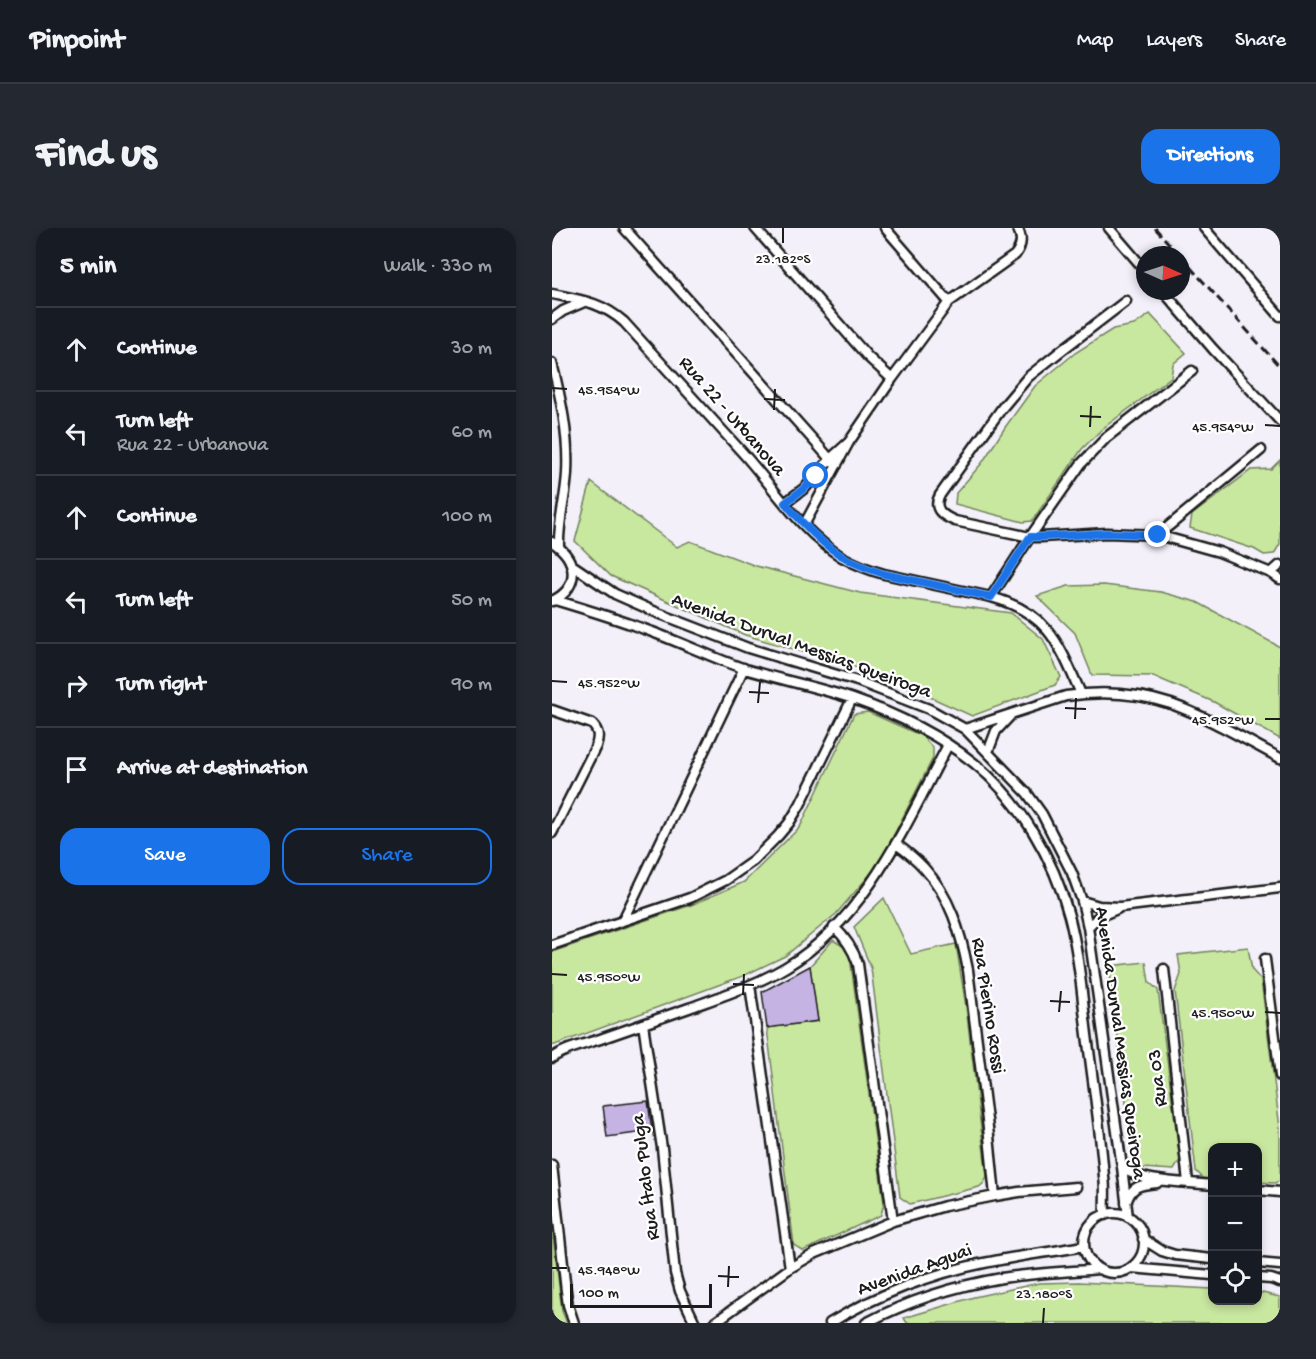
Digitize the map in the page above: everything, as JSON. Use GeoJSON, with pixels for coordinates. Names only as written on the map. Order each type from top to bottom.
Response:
{"type":"FeatureCollection","features":[{"type":"Feature","properties":{"kind":"street"},"geometry":{"type":"LineString","coordinates":[[624,228],[834,462]]}},
{"type":"Feature","properties":{"kind":"street"},"geometry":{"type":"LineString","coordinates":[[756,228],[868,357],[892,379]]}},
{"type":"Feature","properties":{"kind":"street"},"geometry":{"type":"LineString","coordinates":[[885,228],[950,302]]}},
{"type":"Feature","properties":{"kind":"street"},"geometry":{"type":"LineString","coordinates":[[785,503],[834,462],[950,302],[1015,255],[1021,245],[1021,234],[1017,228]]}},
{"type":"Feature","properties":{"kind":"street"},"geometry":{"type":"LineString","coordinates":[[1109,228],[1136,260]]}},
{"type":"Feature","properties":{"kind":"street"},"geometry":{"type":"LineString","coordinates":[[1204,228],[1280,316]]}},
{"type":"Feature","properties":{"kind":"street","name":"Rua 22 - Urbanova"},"geometry":{"type":"LineString","coordinates":[[552,294],[603,307],[624,322],[744,454],[804,525],[830,548],[850,561],[884,574],[991,597],[1027,611],[1042,623],[1057,643],[1081,694]]}},
{"type":"Feature","properties":{"kind":"street"},"geometry":{"type":"LineString","coordinates":[[1171,300],[1280,421]]}},
{"type":"Feature","properties":{"kind":"street"},"geometry":{"type":"LineString","coordinates":[[1126,301],[1046,362],[1022,384],[1002,408],[940,495],[937,500],[939,510],[946,518],[955,521],[1030,537],[1107,533],[1158,535],[1219,552],[1271,573],[1280,579]]}},
{"type":"Feature","properties":{"kind":"street"},"geometry":{"type":"LineString","coordinates":[[552,319],[563,311],[585,302]]}},
{"type":"Feature","properties":{"kind":"street"},"geometry":{"type":"LineString","coordinates":[[552,363],[564,412],[567,455],[567,481],[556,544],[567,555],[572,565],[572,581],[568,589],[553,600]]}},
{"type":"Feature","properties":{"kind":"street"},"geometry":{"type":"LineString","coordinates":[[991,597],[1030,537],[1093,450],[1192,371]]}},
{"type":"Feature","properties":{"kind":"street"},"geometry":{"type":"LineString","coordinates":[[1158,535],[1261,450]]}},
{"type":"Feature","properties":{"kind":"street"},"geometry":{"type":"LineString","coordinates":[[804,525],[834,462]]}},
{"type":"Feature","properties":{"kind":"street","name":"Avenida Durval Messias Queiroga"},"geometry":{"type":"LineString","coordinates":[[572,565],[615,594],[658,613],[748,648],[857,681],[929,710],[965,729],[1026,793],[1042,814],[1072,873],[1082,901],[1088,927],[1128,1217]]}},
{"type":"Feature","properties":{"kind":"street"},"geometry":{"type":"LineString","coordinates":[[1271,573],[1280,565]]}},
{"type":"Feature","properties":{"kind":"street","name":"Avenida Durval Messias Queiroga"},"geometry":{"type":"LineString","coordinates":[[553,600],[645,629],[744,668],[852,699],[918,727],[948,744],[974,762],[989,776],[1024,818],[1041,846],[1055,874],[1070,916],[1082,992],[1105,1180],[1105,1215]]}},
{"type":"Feature","properties":{"kind":"street"},"geometry":{"type":"LineString","coordinates":[[623,920],[744,668]]}},
{"type":"Feature","properties":{"kind":"street"},"geometry":{"type":"LineString","coordinates":[[965,729],[1065,696],[1129,695],[1172,704],[1280,758]]}},
{"type":"Feature","properties":{"kind":"street"},"geometry":{"type":"LineString","coordinates":[[552,945],[690,898],[741,870],[767,848],[789,823],[852,699]]}},
{"type":"Feature","properties":{"kind":"street"},"geometry":{"type":"LineString","coordinates":[[552,710],[585,721],[596,728],[598,735],[598,740],[552,834]]}},
{"type":"Feature","properties":{"kind":"street"},"geometry":{"type":"LineString","coordinates":[[988,752],[996,731],[1012,714]]}},
{"type":"Feature","properties":{"kind":"street"},"geometry":{"type":"LineString","coordinates":[[552,1058],[750,985],[793,962],[834,927],[870,886],[896,844],[948,744]]}},
{"type":"Feature","properties":{"kind":"street","name":"Rua Pierino Rossi"},"geometry":{"type":"LineString","coordinates":[[896,844],[918,861],[935,881],[955,919],[963,944],[990,1136],[995,1196]]}},
{"type":"Feature","properties":{"kind":"street"},"geometry":{"type":"LineString","coordinates":[[1082,901],[1099,906],[1120,908],[1280,888]]}},
{"type":"Feature","properties":{"kind":"street"},"geometry":{"type":"LineString","coordinates":[[1088,927],[1098,917],[1120,908]]}},
{"type":"Feature","properties":{"kind":"street"},"geometry":{"type":"LineString","coordinates":[[834,927],[844,936],[854,951],[858,964],[893,1221]]}},
{"type":"Feature","properties":{"kind":"street"},"geometry":{"type":"LineString","coordinates":[[1264,959],[1280,1076]]}},
{"type":"Feature","properties":{"kind":"street","name":"Rua 03"},"geometry":{"type":"LineString","coordinates":[[1164,969],[1188,1182]]}},
{"type":"Feature","properties":{"kind":"street"},"geometry":{"type":"LineString","coordinates":[[750,985],[790,1268]]}},
{"type":"Feature","properties":{"kind":"street","name":"Rua Ítalo Pulga"},"geometry":{"type":"LineString","coordinates":[[643,1024],[662,1148],[675,1273],[683,1299],[695,1323]]}},
{"type":"Feature","properties":{"kind":"street"},"geometry":{"type":"LineString","coordinates":[[552,1165],[566,1291],[574,1323]]}},
{"type":"Feature","properties":{"kind":"street"},"geometry":{"type":"LineString","coordinates":[[1122,1167],[1131,1174],[1167,1181],[1208,1184]]}},
{"type":"Feature","properties":{"kind":"street"},"geometry":{"type":"LineString","coordinates":[[1125,1203],[1131,1191],[1137,1187],[1167,1181]]}},
{"type":"Feature","properties":{"kind":"street"},"geometry":{"type":"LineString","coordinates":[[714,1323],[790,1268],[814,1254],[893,1221],[945,1206],[995,1196],[1076,1186]]}},
{"type":"Feature","properties":{"kind":"street"},"geometry":{"type":"LineString","coordinates":[[1262,1190],[1280,1192]]}},
{"type":"Feature","properties":{"kind":"street"},"geometry":{"type":"LineString","coordinates":[[1131,1268],[1141,1255],[1143,1247],[1141,1230],[1128,1217],[1116,1213],[1099,1217],[1089,1227],[1084,1239],[1086,1255],[1099,1269],[1115,1273],[1131,1268],[1208,1275]]}},
{"type":"Feature","properties":{"kind":"street"},"geometry":{"type":"LineString","coordinates":[[1143,1239],[1162,1251],[1175,1255],[1208,1259]]}},
{"type":"Feature","properties":{"kind":"street","name":"Avenida Aguai"},"geometry":{"type":"LineString","coordinates":[[830,1323],[888,1293],[942,1274],[982,1263],[1084,1246]]}},
{"type":"Feature","properties":{"kind":"street"},"geometry":{"type":"LineString","coordinates":[[1262,1263],[1280,1265]]}},
{"type":"Feature","properties":{"kind":"street","name":"Avenida Aguai"},"geometry":{"type":"LineString","coordinates":[[866,1323],[924,1298],[975,1283],[1024,1275],[1099,1269]]}},
{"type":"Feature","properties":{"kind":"street"},"geometry":{"type":"LineString","coordinates":[[1262,1278],[1280,1282]]}},
{"type":"Feature","properties":{"kind":"green space"},"geometry":{"type":"Polygon","coordinates":[[[1150,314],[1186,353],[1173,364],[1171,377],[1102,429],[1082,449],[1032,521],[1023,522],[955,504],[956,493],[982,463],[1035,386],[1075,353],[1113,329],[1134,325],[1150,314]]]}},
{"type":"Feature","properties":{"kind":"green space"},"geometry":{"type":"Polygon","coordinates":[[[1280,460],[1280,544],[1274,554],[1264,555],[1254,549],[1190,528],[1192,515],[1251,470],[1271,469],[1280,460]]]}},
{"type":"Feature","properties":{"kind":"green space"},"geometry":{"type":"Polygon","coordinates":[[[591,482],[677,547],[690,541],[756,566],[860,593],[1011,613],[1043,639],[1061,677],[1055,685],[972,716],[879,674],[745,635],[611,576],[575,541],[591,482]]]}},
{"type":"Feature","properties":{"kind":"green space"},"geometry":{"type":"Polygon","coordinates":[[[1104,585],[1161,592],[1197,602],[1280,647],[1280,739],[1214,702],[1153,676],[1092,675],[1075,633],[1037,596],[1068,586],[1104,585]]]}},
{"type":"Feature","properties":{"kind":"green space"},"geometry":{"type":"Polygon","coordinates":[[[868,712],[922,736],[933,748],[933,758],[879,864],[836,914],[785,956],[743,976],[552,1046],[552,952],[691,905],[744,882],[800,827],[854,714],[868,712]]]}},
{"type":"Feature","properties":{"kind":"green space"},"geometry":{"type":"Polygon","coordinates":[[[884,898],[911,954],[956,944],[987,1177],[979,1187],[910,1204],[900,1197],[871,968],[854,927],[884,898]]]}},
{"type":"Feature","properties":{"kind":"green space"},"geometry":{"type":"Polygon","coordinates":[[[833,940],[849,950],[884,1203],[881,1215],[803,1251],[794,1245],[767,1028],[818,1021],[810,966],[833,940]]]}},
{"type":"Feature","properties":{"kind":"green space"},"geometry":{"type":"Polygon","coordinates":[[[1248,947],[1252,970],[1261,980],[1280,1128],[1280,1181],[1262,1182],[1262,1143],[1208,1143],[1208,1180],[1204,1179],[1196,1171],[1175,991],[1181,974],[1178,955],[1248,947]]]}},
{"type":"Feature","properties":{"kind":"green space"},"geometry":{"type":"Polygon","coordinates":[[[1146,962],[1149,982],[1158,990],[1180,1160],[1174,1170],[1142,1168],[1133,1160],[1109,966],[1146,962]]]}},
{"type":"Feature","properties":{"kind":"green space"},"geometry":{"type":"Polygon","coordinates":[[[552,1226],[562,1311],[567,1323],[552,1323],[552,1226]]]}},
{"type":"Feature","properties":{"kind":"green space"},"geometry":{"type":"Polygon","coordinates":[[[1079,1282],[1208,1289],[1208,1305],[1262,1305],[1262,1293],[1280,1297],[1280,1323],[907,1323],[904,1318],[974,1297],[1039,1283],[1079,1282]]]}},
{"type":"Feature","properties":{"kind":"building"},"geometry":{"type":"Polygon","coordinates":[[[810,966],[818,1021],[767,1028],[762,992],[810,966]]]}},
{"type":"Feature","properties":{"kind":"building"},"geometry":{"type":"Polygon","coordinates":[[[648,1101],[652,1131],[607,1137],[603,1106],[648,1101]]]}},
{"type":"Feature","properties":{"kind":"railway"},"geometry":{"type":"LineString","coordinates":[[1155,228],[1171,246]]}},
{"type":"Feature","properties":{"kind":"railway"},"geometry":{"type":"LineString","coordinates":[[1190,267],[1280,367]]}},
{"type":"Feature","properties":{"kind":"route"},"geometry":{"type":"LineString","coordinates":[[816,476],[785,503],[804,525],[840,555],[869,570],[991,597],[1030,537],[1107,533],[1158,535]]}}]}
